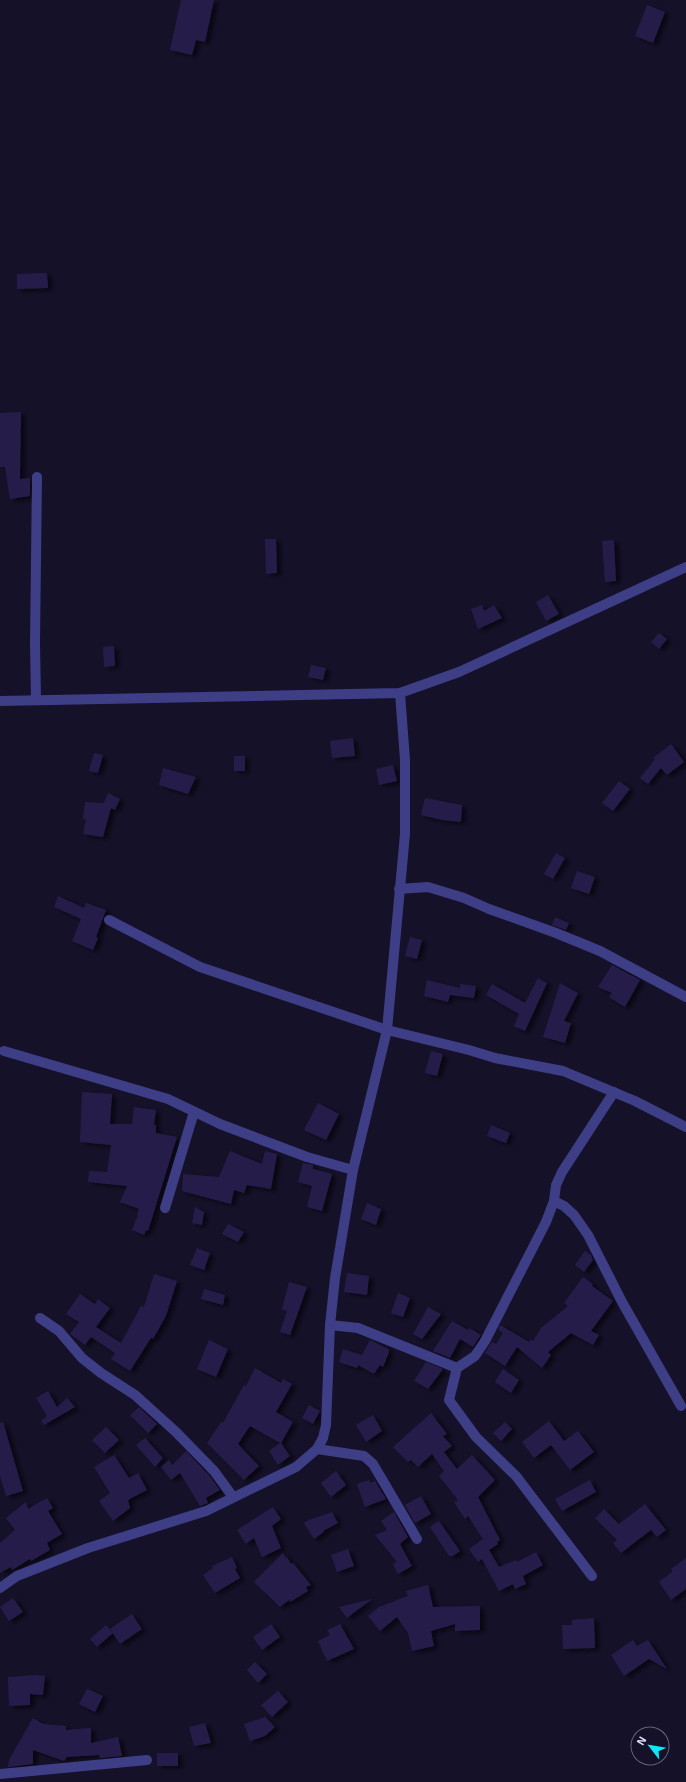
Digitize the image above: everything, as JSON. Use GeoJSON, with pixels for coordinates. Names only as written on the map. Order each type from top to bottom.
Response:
{"type":"FeatureCollection","features":[{"type":"Feature","properties":{"kind":"street"},"geometry":{"type":"LineString","coordinates":[[36,700],[35,643],[37,477]]}},
{"type":"Feature","properties":{"kind":"street"},"geometry":{"type":"LineString","coordinates":[[0,700],[400,693],[459,672],[686,567]]}},
{"type":"Feature","properties":{"kind":"street"},"geometry":{"type":"LineString","coordinates":[[0,1588],[17,1576],[81,1551],[206,1511],[296,1467],[318,1449],[323,1438],[326,1425],[330,1325],[335,1278],[352,1170],[387,1030],[405,834],[405,760],[400,693]]}},
{"type":"Feature","properties":{"kind":"street"},"geometry":{"type":"LineString","coordinates":[[399,889],[428,887],[464,898],[600,951],[686,997]]}},
{"type":"Feature","properties":{"kind":"street"},"geometry":{"type":"LineString","coordinates":[[110,920],[200,967],[387,1030],[469,1050],[495,1058],[563,1071],[614,1092],[686,1127]]}},
{"type":"Feature","properties":{"kind":"street"},"geometry":{"type":"LineString","coordinates":[[4,1051],[168,1099],[220,1124],[307,1157],[352,1170]]}},
{"type":"Feature","properties":{"kind":"street"},"geometry":{"type":"LineString","coordinates":[[592,1576],[516,1476],[476,1437],[449,1400],[457,1368],[475,1356],[485,1341],[546,1222],[554,1201],[556,1185],[562,1172],[614,1092]]}},
{"type":"Feature","properties":{"kind":"street"},"geometry":{"type":"LineString","coordinates":[[165,1208],[194,1112]]}},
{"type":"Feature","properties":{"kind":"street"},"geometry":{"type":"LineString","coordinates":[[554,1201],[564,1206],[574,1215],[588,1235],[622,1302],[681,1406]]}},
{"type":"Feature","properties":{"kind":"street"},"geometry":{"type":"LineString","coordinates":[[40,1318],[58,1331],[82,1358],[101,1373],[135,1395],[176,1432],[214,1471],[233,1497]]}},
{"type":"Feature","properties":{"kind":"street"},"geometry":{"type":"LineString","coordinates":[[330,1325],[358,1328],[457,1368]]}},
{"type":"Feature","properties":{"kind":"street"},"geometry":{"type":"LineString","coordinates":[[318,1449],[364,1456],[373,1464],[417,1539]]}},
{"type":"Feature","properties":{"kind":"street"},"geometry":{"type":"LineString","coordinates":[[0,1774],[147,1760]]}},
{"type":"Feature","properties":{"kind":"building"},"geometry":{"type":"Polygon","coordinates":[[[181,0],[214,0],[205,42],[196,40],[192,55],[170,50],[181,0]]]}},
{"type":"Feature","properties":{"kind":"building"},"geometry":{"type":"Polygon","coordinates":[[[647,5],[665,12],[653,43],[635,36],[647,5]]]}},
{"type":"Feature","properties":{"kind":"building"},"geometry":{"type":"Polygon","coordinates":[[[47,273],[48,288],[17,289],[17,274],[47,273]]]}},
{"type":"Feature","properties":{"kind":"building"},"geometry":{"type":"Polygon","coordinates":[[[21,412],[20,479],[30,478],[30,496],[10,499],[5,467],[0,467],[0,413],[21,412]]]}},
{"type":"Feature","properties":{"kind":"building"},"geometry":{"type":"Polygon","coordinates":[[[265,539],[276,539],[277,573],[266,574],[265,539]]]}},
{"type":"Feature","properties":{"kind":"building"},"geometry":{"type":"Polygon","coordinates":[[[614,540],[616,581],[605,582],[602,541],[614,540]]]}},
{"type":"Feature","properties":{"kind":"building"},"geometry":{"type":"Polygon","coordinates":[[[548,595],[559,614],[546,621],[536,602],[548,595]]]}},
{"type":"Feature","properties":{"kind":"building"},"geometry":{"type":"Polygon","coordinates":[[[482,605],[484,611],[494,605],[502,618],[478,629],[471,609],[482,605]]]}},
{"type":"Feature","properties":{"kind":"building"},"geometry":{"type":"Polygon","coordinates":[[[659,633],[667,639],[659,649],[651,642],[659,633]]]}},
{"type":"Feature","properties":{"kind":"building"},"geometry":{"type":"Polygon","coordinates":[[[114,646],[115,666],[104,667],[103,647],[114,646]]]}},
{"type":"Feature","properties":{"kind":"building"},"geometry":{"type":"Polygon","coordinates":[[[311,665],[326,668],[323,680],[308,677],[311,665]]]}},
{"type":"Feature","properties":{"kind":"building"},"geometry":{"type":"Polygon","coordinates":[[[353,738],[355,756],[332,758],[330,741],[353,738]]]}},
{"type":"Feature","properties":{"kind":"building"},"geometry":{"type":"Polygon","coordinates":[[[671,744],[684,762],[667,775],[661,768],[648,784],[640,778],[655,759],[653,758],[671,744]]]}},
{"type":"Feature","properties":{"kind":"building"},"geometry":{"type":"Polygon","coordinates":[[[94,753],[103,755],[98,773],[89,771],[94,753]]]}},
{"type":"Feature","properties":{"kind":"building"},"geometry":{"type":"Polygon","coordinates":[[[234,756],[245,756],[245,771],[234,771],[234,756]]]}},
{"type":"Feature","properties":{"kind":"building"},"geometry":{"type":"Polygon","coordinates":[[[393,765],[397,781],[379,785],[376,769],[393,765]]]}},
{"type":"Feature","properties":{"kind":"building"},"geometry":{"type":"Polygon","coordinates":[[[163,768],[196,777],[188,794],[159,785],[163,768]]]}},
{"type":"Feature","properties":{"kind":"building"},"geometry":{"type":"Polygon","coordinates":[[[619,781],[630,789],[613,811],[602,803],[619,781]]]}},
{"type":"Feature","properties":{"kind":"building"},"geometry":{"type":"Polygon","coordinates":[[[108,793],[120,799],[115,810],[111,808],[103,837],[83,834],[86,820],[83,819],[85,802],[104,803],[108,793]]]}},
{"type":"Feature","properties":{"kind":"building"},"geometry":{"type":"Polygon","coordinates":[[[425,798],[462,805],[461,822],[442,820],[421,815],[425,798]]]}},
{"type":"Feature","properties":{"kind":"building"},"geometry":{"type":"Polygon","coordinates":[[[556,853],[565,858],[553,879],[544,874],[556,853]]]}},
{"type":"Feature","properties":{"kind":"building"},"geometry":{"type":"Polygon","coordinates":[[[577,871],[595,877],[589,894],[571,888],[577,871]]]}},
{"type":"Feature","properties":{"kind":"building"},"geometry":{"type":"Polygon","coordinates":[[[58,896],[84,908],[86,903],[106,910],[93,950],[72,941],[81,919],[54,907],[58,896]]]}},
{"type":"Feature","properties":{"kind":"building"},"geometry":{"type":"Polygon","coordinates":[[[555,917],[569,923],[566,930],[552,925],[555,917]]]}},
{"type":"Feature","properties":{"kind":"building"},"geometry":{"type":"Polygon","coordinates":[[[410,937],[422,940],[417,959],[405,956],[410,937]]]}},
{"type":"Feature","properties":{"kind":"building"},"geometry":{"type":"Polygon","coordinates":[[[612,965],[640,980],[625,1007],[609,997],[612,993],[598,987],[612,965]]]}},
{"type":"Feature","properties":{"kind":"building"},"geometry":{"type":"Polygon","coordinates":[[[538,978],[547,983],[525,1031],[514,1026],[519,1014],[486,995],[492,984],[525,1003],[538,978]]]}},
{"type":"Feature","properties":{"kind":"building"},"geometry":{"type":"Polygon","coordinates":[[[427,980],[460,988],[460,984],[476,986],[474,998],[450,995],[448,1002],[424,996],[427,980]]]}},
{"type":"Feature","properties":{"kind":"building"},"geometry":{"type":"Polygon","coordinates":[[[560,983],[578,993],[564,1021],[571,1023],[565,1043],[543,1037],[560,983]]]}},
{"type":"Feature","properties":{"kind":"building"},"geometry":{"type":"Polygon","coordinates":[[[431,1051],[443,1054],[437,1076],[425,1073],[431,1051]]]}},
{"type":"Feature","properties":{"kind":"building"},"geometry":{"type":"Polygon","coordinates":[[[82,1092],[112,1094],[110,1124],[132,1124],[134,1107],[156,1110],[154,1125],[156,1125],[156,1133],[177,1137],[148,1231],[146,1230],[144,1235],[132,1230],[139,1209],[120,1202],[127,1186],[88,1182],[89,1171],[107,1172],[111,1145],[80,1142],[82,1092]]]}},
{"type":"Feature","properties":{"kind":"building"},"geometry":{"type":"Polygon","coordinates":[[[318,1103],[339,1114],[326,1140],[304,1130],[318,1103]]]}},
{"type":"Feature","properties":{"kind":"building"},"geometry":{"type":"Polygon","coordinates":[[[491,1125],[510,1133],[506,1143],[487,1136],[491,1125]]]}},
{"type":"Feature","properties":{"kind":"building"},"geometry":{"type":"Polygon","coordinates":[[[230,1151],[262,1164],[265,1151],[277,1154],[271,1189],[247,1185],[244,1193],[234,1190],[231,1204],[182,1191],[183,1174],[219,1177],[230,1151]]]}},
{"type":"Feature","properties":{"kind":"building"},"geometry":{"type":"Polygon","coordinates":[[[303,1163],[313,1165],[313,1169],[332,1174],[322,1211],[307,1207],[312,1186],[298,1182],[303,1163]]]}},
{"type":"Feature","properties":{"kind":"building"},"geometry":{"type":"Polygon","coordinates":[[[367,1203],[381,1209],[376,1225],[361,1219],[367,1203]]]}},
{"type":"Feature","properties":{"kind":"building"},"geometry":{"type":"Polygon","coordinates":[[[195,1207],[204,1212],[202,1225],[192,1223],[195,1207]]]}},
{"type":"Feature","properties":{"kind":"building"},"geometry":{"type":"Polygon","coordinates":[[[228,1224],[244,1232],[238,1242],[222,1234],[228,1224]]]}},
{"type":"Feature","properties":{"kind":"building"},"geometry":{"type":"Polygon","coordinates":[[[197,1248],[210,1253],[204,1270],[190,1265],[197,1248]]]}},
{"type":"Feature","properties":{"kind":"building"},"geometry":{"type":"Polygon","coordinates":[[[585,1251],[591,1255],[593,1260],[584,1272],[575,1265],[585,1251]]]}},
{"type":"Feature","properties":{"kind":"building"},"geometry":{"type":"Polygon","coordinates":[[[347,1273],[369,1276],[367,1295],[344,1292],[347,1273]]]}},
{"type":"Feature","properties":{"kind":"building"},"geometry":{"type":"Polygon","coordinates":[[[154,1274],[177,1281],[166,1316],[153,1339],[151,1338],[130,1371],[111,1359],[115,1353],[91,1337],[85,1345],[70,1334],[79,1322],[66,1314],[80,1294],[95,1304],[98,1299],[110,1308],[96,1327],[121,1343],[141,1306],[144,1307],[154,1274]]]}},
{"type":"Feature","properties":{"kind":"building"},"geometry":{"type":"Polygon","coordinates":[[[583,1277],[593,1284],[592,1286],[613,1301],[591,1331],[599,1335],[593,1345],[571,1333],[548,1352],[551,1355],[542,1368],[517,1347],[505,1366],[485,1353],[492,1342],[496,1344],[503,1333],[498,1329],[500,1325],[529,1342],[531,1339],[533,1341],[541,1328],[568,1306],[564,1303],[583,1277]]]}},
{"type":"Feature","properties":{"kind":"building"},"geometry":{"type":"Polygon","coordinates":[[[289,1282],[307,1287],[290,1335],[280,1332],[287,1311],[282,1309],[289,1282]]]}},
{"type":"Feature","properties":{"kind":"building"},"geometry":{"type":"Polygon","coordinates":[[[204,1289],[225,1295],[223,1305],[201,1299],[204,1289]]]}},
{"type":"Feature","properties":{"kind":"building"},"geometry":{"type":"Polygon","coordinates":[[[398,1293],[410,1298],[403,1317],[391,1313],[398,1293]]]}},
{"type":"Feature","properties":{"kind":"building"},"geometry":{"type":"Polygon","coordinates":[[[428,1307],[441,1314],[422,1339],[413,1334],[428,1307]]]}},
{"type":"Feature","properties":{"kind":"building"},"geometry":{"type":"Polygon","coordinates":[[[452,1321],[481,1335],[473,1347],[460,1339],[450,1358],[433,1351],[452,1321]]]}},
{"type":"Feature","properties":{"kind":"building"},"geometry":{"type":"Polygon","coordinates":[[[209,1340],[228,1349],[216,1377],[197,1369],[209,1340]]]}},
{"type":"Feature","properties":{"kind":"building"},"geometry":{"type":"Polygon","coordinates":[[[370,1340],[388,1349],[389,1352],[383,1367],[380,1365],[374,1374],[358,1365],[357,1368],[339,1362],[343,1349],[362,1355],[370,1340]]]}},
{"type":"Feature","properties":{"kind":"building"},"geometry":{"type":"Polygon","coordinates":[[[426,1362],[443,1369],[428,1389],[414,1381],[426,1362]]]}},
{"type":"Feature","properties":{"kind":"building"},"geometry":{"type":"Polygon","coordinates":[[[255,1368],[281,1383],[283,1379],[292,1384],[276,1412],[293,1422],[281,1443],[290,1456],[278,1465],[269,1451],[280,1443],[250,1426],[238,1444],[259,1466],[244,1480],[207,1443],[221,1422],[223,1423],[244,1385],[246,1386],[255,1368]]]}},
{"type":"Feature","properties":{"kind":"building"},"geometry":{"type":"Polygon","coordinates":[[[503,1369],[519,1380],[511,1393],[495,1382],[503,1369]]]}},
{"type":"Feature","properties":{"kind":"building"},"geometry":{"type":"Polygon","coordinates":[[[48,1391],[57,1407],[67,1398],[75,1407],[44,1425],[41,1421],[47,1416],[36,1398],[48,1391]]]}},
{"type":"Feature","properties":{"kind":"building"},"geometry":{"type":"Polygon","coordinates":[[[309,1405],[320,1411],[313,1424],[302,1418],[309,1405]]]}},
{"type":"Feature","properties":{"kind":"building"},"geometry":{"type":"Polygon","coordinates":[[[139,1407],[157,1424],[148,1433],[130,1415],[139,1407]]]}},
{"type":"Feature","properties":{"kind":"building"},"geometry":{"type":"Polygon","coordinates":[[[431,1413],[447,1434],[443,1436],[452,1446],[444,1452],[457,1469],[472,1455],[495,1480],[478,1497],[500,1540],[497,1542],[498,1544],[489,1550],[499,1567],[516,1560],[517,1562],[536,1552],[543,1565],[523,1576],[526,1584],[515,1589],[513,1584],[499,1591],[482,1559],[478,1562],[469,1549],[483,1539],[468,1516],[465,1519],[454,1502],[458,1500],[439,1476],[444,1471],[432,1454],[418,1467],[411,1460],[408,1462],[393,1447],[431,1413]]]}},
{"type":"Feature","properties":{"kind":"building"},"geometry":{"type":"Polygon","coordinates":[[[373,1415],[382,1431],[366,1442],[356,1425],[373,1415]]]}},
{"type":"Feature","properties":{"kind":"building"},"geometry":{"type":"Polygon","coordinates":[[[549,1421],[564,1441],[578,1431],[594,1452],[570,1470],[551,1445],[534,1458],[522,1442],[549,1421]]]}},
{"type":"Feature","properties":{"kind":"building"},"geometry":{"type":"Polygon","coordinates":[[[3,1422],[23,1491],[6,1496],[0,1476],[0,1423],[3,1422]]]}},
{"type":"Feature","properties":{"kind":"building"},"geometry":{"type":"Polygon","coordinates":[[[505,1422],[512,1429],[501,1441],[493,1433],[505,1422]]]}},
{"type":"Feature","properties":{"kind":"building"},"geometry":{"type":"Polygon","coordinates":[[[106,1427],[119,1440],[105,1453],[92,1440],[106,1427]]]}},
{"type":"Feature","properties":{"kind":"building"},"geometry":{"type":"Polygon","coordinates":[[[145,1438],[163,1458],[155,1467],[136,1445],[145,1438]]]}},
{"type":"Feature","properties":{"kind":"building"},"geometry":{"type":"Polygon","coordinates":[[[186,1451],[209,1475],[220,1490],[206,1498],[208,1503],[200,1506],[180,1473],[171,1480],[161,1467],[169,1460],[172,1465],[186,1451]]]}},
{"type":"Feature","properties":{"kind":"building"},"geometry":{"type":"Polygon","coordinates":[[[114,1455],[129,1478],[138,1473],[147,1490],[128,1500],[130,1508],[113,1521],[99,1501],[110,1493],[94,1467],[114,1455]]]}},
{"type":"Feature","properties":{"kind":"building"},"geometry":{"type":"Polygon","coordinates":[[[336,1471],[346,1485],[331,1497],[321,1483],[336,1471]]]}},
{"type":"Feature","properties":{"kind":"building"},"geometry":{"type":"Polygon","coordinates":[[[369,1480],[370,1483],[375,1481],[386,1499],[365,1507],[357,1484],[369,1480]]]}},
{"type":"Feature","properties":{"kind":"building"},"geometry":{"type":"Polygon","coordinates":[[[590,1480],[596,1492],[562,1511],[555,1499],[590,1480]]]}},
{"type":"Feature","properties":{"kind":"building"},"geometry":{"type":"Polygon","coordinates":[[[421,1496],[431,1514],[415,1523],[405,1505],[421,1496]]]}},
{"type":"Feature","properties":{"kind":"building"},"geometry":{"type":"Polygon","coordinates":[[[47,1498],[53,1508],[48,1511],[62,1534],[47,1543],[50,1550],[31,1561],[30,1559],[12,1570],[11,1567],[0,1573],[0,1543],[15,1530],[6,1518],[26,1502],[28,1509],[47,1498]]]}},
{"type":"Feature","properties":{"kind":"building"},"geometry":{"type":"Polygon","coordinates":[[[645,1504],[666,1530],[657,1537],[651,1530],[621,1553],[613,1543],[617,1540],[595,1518],[604,1509],[619,1524],[645,1504]]]}},
{"type":"Feature","properties":{"kind":"building"},"geometry":{"type":"Polygon","coordinates":[[[273,1507],[281,1519],[272,1526],[281,1548],[262,1557],[254,1538],[246,1544],[237,1530],[273,1507]]]}},
{"type":"Feature","properties":{"kind":"building"},"geometry":{"type":"Polygon","coordinates":[[[332,1512],[338,1523],[323,1531],[324,1532],[314,1539],[304,1523],[332,1512]]]}},
{"type":"Feature","properties":{"kind":"building"},"geometry":{"type":"Polygon","coordinates":[[[394,1512],[408,1537],[400,1544],[412,1566],[398,1574],[393,1564],[397,1562],[375,1535],[387,1530],[381,1521],[394,1512]]]}},
{"type":"Feature","properties":{"kind":"building"},"geometry":{"type":"Polygon","coordinates":[[[439,1521],[460,1551],[453,1556],[449,1556],[430,1527],[439,1521]]]}},
{"type":"Feature","properties":{"kind":"building"},"geometry":{"type":"Polygon","coordinates":[[[348,1549],[354,1566],[337,1572],[331,1555],[348,1549]]]}},
{"type":"Feature","properties":{"kind":"building"},"geometry":{"type":"Polygon","coordinates":[[[283,1553],[291,1564],[293,1563],[311,1585],[306,1587],[308,1591],[290,1602],[289,1600],[280,1607],[254,1582],[283,1553]]]}},
{"type":"Feature","properties":{"kind":"building"},"geometry":{"type":"Polygon","coordinates":[[[232,1557],[237,1568],[235,1569],[240,1578],[215,1593],[203,1575],[213,1568],[212,1566],[232,1557]]]}},
{"type":"Feature","properties":{"kind":"building"},"geometry":{"type":"Polygon","coordinates":[[[686,1558],[686,1589],[671,1600],[659,1582],[673,1571],[671,1569],[686,1558]]]}},
{"type":"Feature","properties":{"kind":"building"},"geometry":{"type":"Polygon","coordinates":[[[428,1585],[433,1607],[480,1606],[480,1630],[455,1631],[455,1624],[431,1631],[434,1646],[412,1651],[408,1633],[397,1617],[380,1631],[368,1616],[379,1607],[408,1596],[406,1591],[428,1585]]]}},
{"type":"Feature","properties":{"kind":"building"},"geometry":{"type":"Polygon","coordinates":[[[13,1598],[23,1612],[9,1621],[0,1607],[13,1598]]]}},
{"type":"Feature","properties":{"kind":"building"},"geometry":{"type":"Polygon","coordinates":[[[372,1599],[347,1618],[339,1607],[372,1599]]]}},
{"type":"Feature","properties":{"kind":"building"},"geometry":{"type":"Polygon","coordinates":[[[132,1614],[142,1629],[120,1644],[110,1629],[132,1614]]]}},
{"type":"Feature","properties":{"kind":"building"},"geometry":{"type":"Polygon","coordinates":[[[594,1618],[595,1648],[563,1649],[562,1625],[572,1625],[572,1620],[594,1618]]]}},
{"type":"Feature","properties":{"kind":"building"},"geometry":{"type":"Polygon","coordinates":[[[271,1624],[280,1637],[262,1650],[253,1637],[271,1624]]]}},
{"type":"Feature","properties":{"kind":"building"},"geometry":{"type":"Polygon","coordinates":[[[340,1624],[354,1649],[327,1661],[318,1641],[330,1635],[327,1630],[340,1624]]]}},
{"type":"Feature","properties":{"kind":"building"},"geometry":{"type":"Polygon","coordinates":[[[106,1625],[113,1633],[97,1647],[90,1639],[106,1625]]]}},
{"type":"Feature","properties":{"kind":"building"},"geometry":{"type":"Polygon","coordinates":[[[633,1640],[637,1646],[648,1640],[667,1669],[649,1659],[624,1676],[611,1655],[633,1640]]]}},
{"type":"Feature","properties":{"kind":"building"},"geometry":{"type":"Polygon","coordinates":[[[255,1662],[267,1674],[258,1683],[247,1670],[255,1662]]]}},
{"type":"Feature","properties":{"kind":"building"},"geometry":{"type":"Polygon","coordinates":[[[36,1675],[45,1676],[43,1695],[30,1694],[30,1705],[9,1706],[8,1677],[36,1675]]]}},
{"type":"Feature","properties":{"kind":"building"},"geometry":{"type":"Polygon","coordinates":[[[87,1689],[103,1696],[95,1712],[79,1704],[87,1689]]]}},
{"type":"Feature","properties":{"kind":"building"},"geometry":{"type":"Polygon","coordinates":[[[278,1691],[288,1702],[272,1717],[261,1705],[278,1691]]]}},
{"type":"Feature","properties":{"kind":"building"},"geometry":{"type":"Polygon","coordinates":[[[265,1717],[275,1727],[265,1736],[250,1741],[244,1724],[265,1717]]]}},
{"type":"Feature","properties":{"kind":"building"},"geometry":{"type":"Polygon","coordinates":[[[33,1718],[43,1724],[66,1726],[66,1730],[91,1728],[91,1743],[118,1737],[122,1756],[100,1758],[99,1755],[67,1757],[64,1761],[33,1750],[33,1764],[8,1767],[9,1760],[33,1718]]]}},
{"type":"Feature","properties":{"kind":"building"},"geometry":{"type":"Polygon","coordinates":[[[205,1723],[211,1743],[194,1746],[189,1727],[205,1723]]]}},
{"type":"Feature","properties":{"kind":"building"},"geometry":{"type":"Polygon","coordinates":[[[157,1753],[178,1753],[178,1766],[157,1766],[157,1753]]]}}]}
